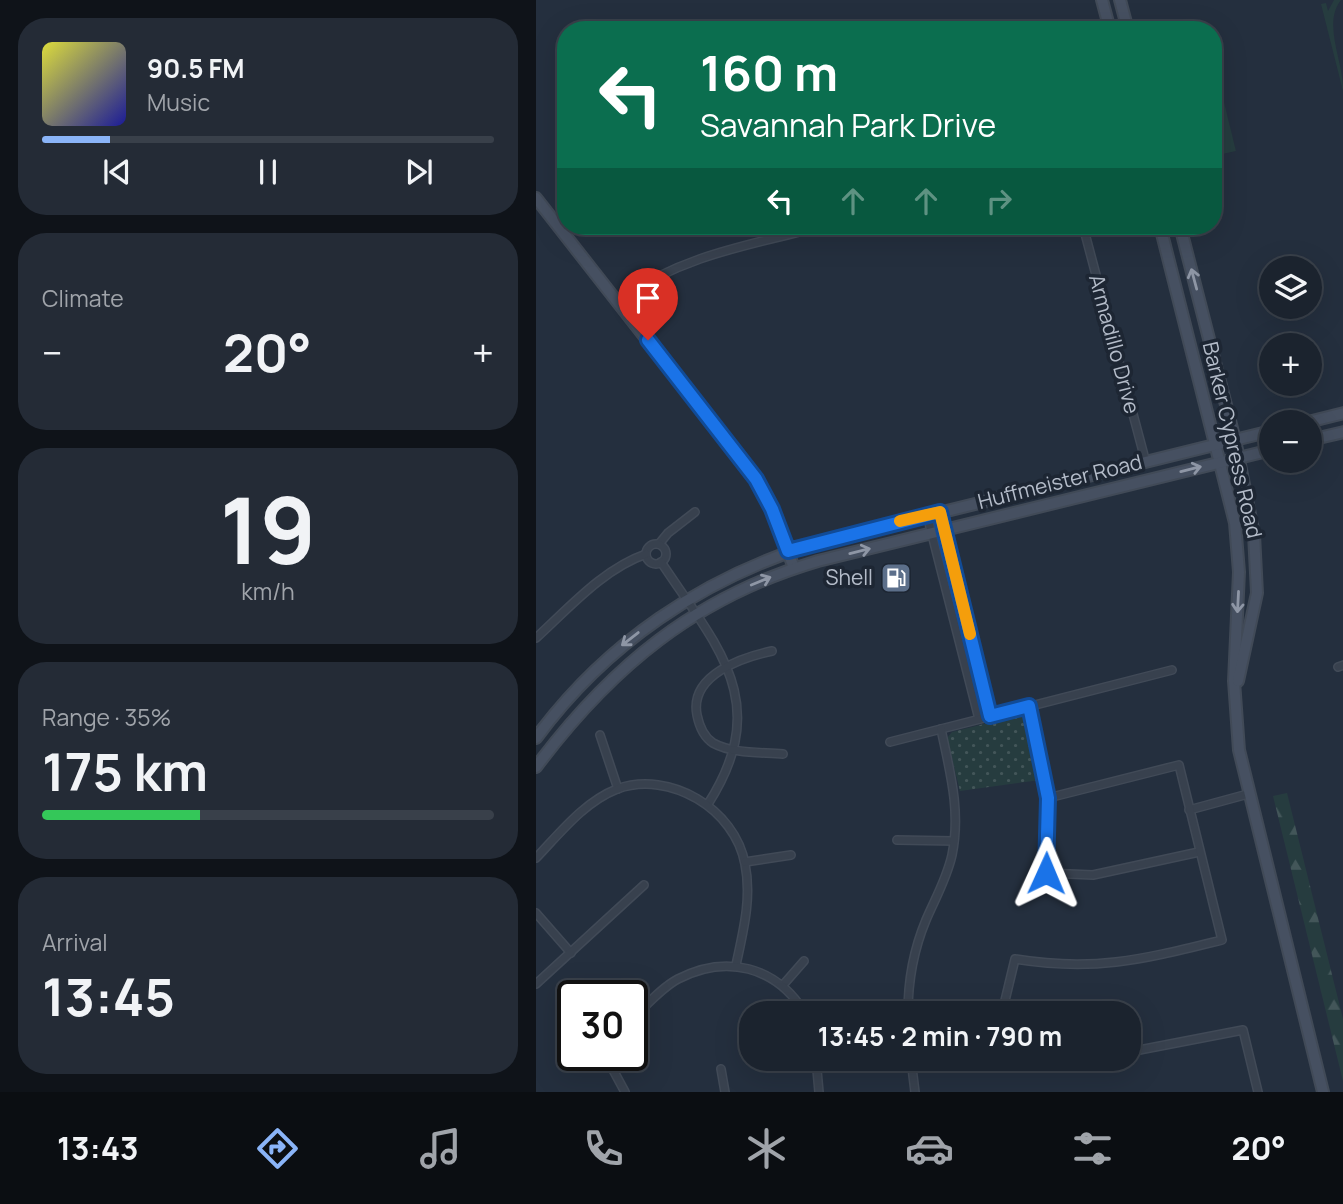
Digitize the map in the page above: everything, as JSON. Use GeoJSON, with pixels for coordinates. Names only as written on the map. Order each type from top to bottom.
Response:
{"type":"FeatureCollection","features":[{"type":"Feature","properties":{"kind":"main road"},"geometry":{"type":"LineString","coordinates":[[1102,0],[1108,21]]}},
{"type":"Feature","properties":{"kind":"main road"},"geometry":{"type":"LineString","coordinates":[[1120,0],[1126,21]]}},
{"type":"Feature","properties":{"kind":"main road"},"geometry":{"type":"LineString","coordinates":[[536,198],[557,225]]}},
{"type":"Feature","properties":{"kind":"main road"},"geometry":{"type":"LineString","coordinates":[[565,235],[756,479],[772,509],[794,568]]}},
{"type":"Feature","properties":{"kind":"main road","name":"Barker Cypress Road"},"geometry":{"type":"LineString","coordinates":[[1162,235],[1235,523],[1238,566],[1234,708],[1248,794],[1323,1092]]}},
{"type":"Feature","properties":{"kind":"main road","name":"Barker Cypress Road"},"geometry":{"type":"LineString","coordinates":[[1182,235],[1235,440],[1249,505],[1257,566],[1254,610],[1234,708]]}},
{"type":"Feature","properties":{"kind":"main road"},"geometry":{"type":"LineString","coordinates":[[1183,316],[1202,311]]}},
{"type":"Feature","properties":{"kind":"main road"},"geometry":{"type":"LineString","coordinates":[[1322,418],[1343,413]]}},
{"type":"Feature","properties":{"kind":"main road"},"geometry":{"type":"LineString","coordinates":[[1322,437],[1343,432]]}},
{"type":"Feature","properties":{"kind":"main road","name":"Huffmeister Road"},"geometry":{"type":"LineString","coordinates":[[536,738],[568,697],[627,642],[686,600],[748,567],[788,551],[927,514],[1259,434]]}},
{"type":"Feature","properties":{"kind":"main road","name":"Huffmeister Road"},"geometry":{"type":"LineString","coordinates":[[536,767],[582,709],[638,655],[695,614],[755,583],[794,568],[931,532],[1259,453]]}},
{"type":"Feature","properties":{"kind":"main road"},"geometry":{"type":"LineString","coordinates":[[1238,566],[1257,566]]}},
{"type":"Feature","properties":{"kind":"main road"},"geometry":{"type":"LineString","coordinates":[[568,697],[582,709]]}},
{"type":"Feature","properties":{"kind":"street"},"geometry":{"type":"LineString","coordinates":[[617,301],[643,283],[708,255],[783,235]]}},
{"type":"Feature","properties":{"kind":"street","name":"Armadillo Drive"},"geometry":{"type":"LineString","coordinates":[[1085,235],[1146,463]]}},
{"type":"Feature","properties":{"kind":"street"},"geometry":{"type":"LineString","coordinates":[[536,638],[587,591],[628,560],[646,554],[650,546],[659,544],[668,533],[695,512]]}},
{"type":"Feature","properties":{"kind":"street"},"geometry":{"type":"LineString","coordinates":[[940,512],[990,716]]}},
{"type":"Feature","properties":{"kind":"street"},"geometry":{"type":"LineString","coordinates":[[927,514],[979,719]]}},
{"type":"Feature","properties":{"kind":"street"},"geometry":{"type":"LineString","coordinates":[[659,544],[666,552],[661,562]]}},
{"type":"Feature","properties":{"kind":"street"},"geometry":{"type":"LineString","coordinates":[[646,554],[650,562],[661,562]]}},
{"type":"Feature","properties":{"kind":"street"},"geometry":{"type":"LineString","coordinates":[[661,562],[729,666],[738,708],[736,751],[726,776],[709,804]]}},
{"type":"Feature","properties":{"kind":"street"},"geometry":{"type":"LineString","coordinates":[[955,623],[966,620]]}},
{"type":"Feature","properties":{"kind":"street"},"geometry":{"type":"LineString","coordinates":[[772,651],[747,656],[715,674],[701,690],[696,708],[699,727],[711,742],[736,751],[783,754]]}},
{"type":"Feature","properties":{"kind":"street"},"geometry":{"type":"LineString","coordinates":[[890,743],[1172,670]]}},
{"type":"Feature","properties":{"kind":"street"},"geometry":{"type":"LineString","coordinates":[[1029,706],[1048,798],[1046,873],[1093,875],[1199,852]]}},
{"type":"Feature","properties":{"kind":"street"},"geometry":{"type":"LineString","coordinates":[[908,1001],[908,977],[925,923],[951,858],[954,841],[956,798],[941,729]]}},
{"type":"Feature","properties":{"kind":"street"},"geometry":{"type":"LineString","coordinates":[[600,735],[618,789]]}},
{"type":"Feature","properties":{"kind":"street"},"geometry":{"type":"LineString","coordinates":[[1005,1001],[1015,959],[1052,965],[1096,966],[1141,959],[1222,940],[1179,765],[1048,798]]}},
{"type":"Feature","properties":{"kind":"street"},"geometry":{"type":"LineString","coordinates":[[536,858],[588,805],[618,789],[650,784],[684,791],[709,804],[736,838],[745,862],[746,919],[736,965]]}},
{"type":"Feature","properties":{"kind":"street"},"geometry":{"type":"LineString","coordinates":[[1189,810],[1248,794]]}},
{"type":"Feature","properties":{"kind":"street"},"geometry":{"type":"LineString","coordinates":[[897,840],[954,841]]}},
{"type":"Feature","properties":{"kind":"street"},"geometry":{"type":"LineString","coordinates":[[745,862],[791,855]]}},
{"type":"Feature","properties":{"kind":"street"},"geometry":{"type":"LineString","coordinates":[[536,984],[644,885]]}},
{"type":"Feature","properties":{"kind":"street"},"geometry":{"type":"LineString","coordinates":[[536,913],[571,953]]}},
{"type":"Feature","properties":{"kind":"street"},"geometry":{"type":"LineString","coordinates":[[783,985],[804,961]]}},
{"type":"Feature","properties":{"kind":"street"},"geometry":{"type":"LineString","coordinates":[[648,1004],[675,980],[702,969],[736,965],[783,985],[796,1001]]}},
{"type":"Feature","properties":{"kind":"street"},"geometry":{"type":"LineString","coordinates":[[1141,1050],[1243,1030],[1258,1092]]}},
{"type":"Feature","properties":{"kind":"street"},"geometry":{"type":"LineString","coordinates":[[721,1069],[725,1092]]}},
{"type":"Feature","properties":{"kind":"street"},"geometry":{"type":"LineString","coordinates":[[614,1071],[625,1092]]}},
{"type":"Feature","properties":{"kind":"street"},"geometry":{"type":"LineString","coordinates":[[817,1071],[819,1092]]}},
{"type":"Feature","properties":{"kind":"street"},"geometry":{"type":"LineString","coordinates":[[912,1071],[915,1092]]}},
{"type":"Feature","properties":{"kind":"green space"},"geometry":{"type":"Polygon","coordinates":[[[1334,0],[1341,0],[1333,20],[1343,91],[1321,4],[1326,3],[1328,11],[1334,0]]]}},
{"type":"Feature","properties":{"kind":"green space"},"geometry":{"type":"Polygon","coordinates":[[[1222,94],[1236,151],[1222,154],[1222,94]]]}},
{"type":"Feature","properties":{"kind":"green space"},"geometry":{"type":"Polygon","coordinates":[[[1020,715],[1028,723],[1040,780],[960,791],[947,738],[952,732],[1020,715]]]}},
{"type":"Feature","properties":{"kind":"green space"},"geometry":{"type":"Polygon","coordinates":[[[1287,793],[1343,1019],[1343,1081],[1273,796],[1287,793]]]}},
{"type":"Feature","properties":{"kind":"slow traffic"},"geometry":{"type":"LineString","coordinates":[[900,521],[940,512],[970,634]]}},
{"type":"Feature","properties":{"kind":"place","name":"Shell"},"geometry":{"type":"Point","coordinates":[896,578]}},
{"type":"Feature","properties":{"kind":"route"},"geometry":{"type":"LineString","coordinates":[[648,340],[756,479],[765,493],[788,551],[940,512],[990,716],[1029,706],[1048,798],[1046,873]]}}]}
